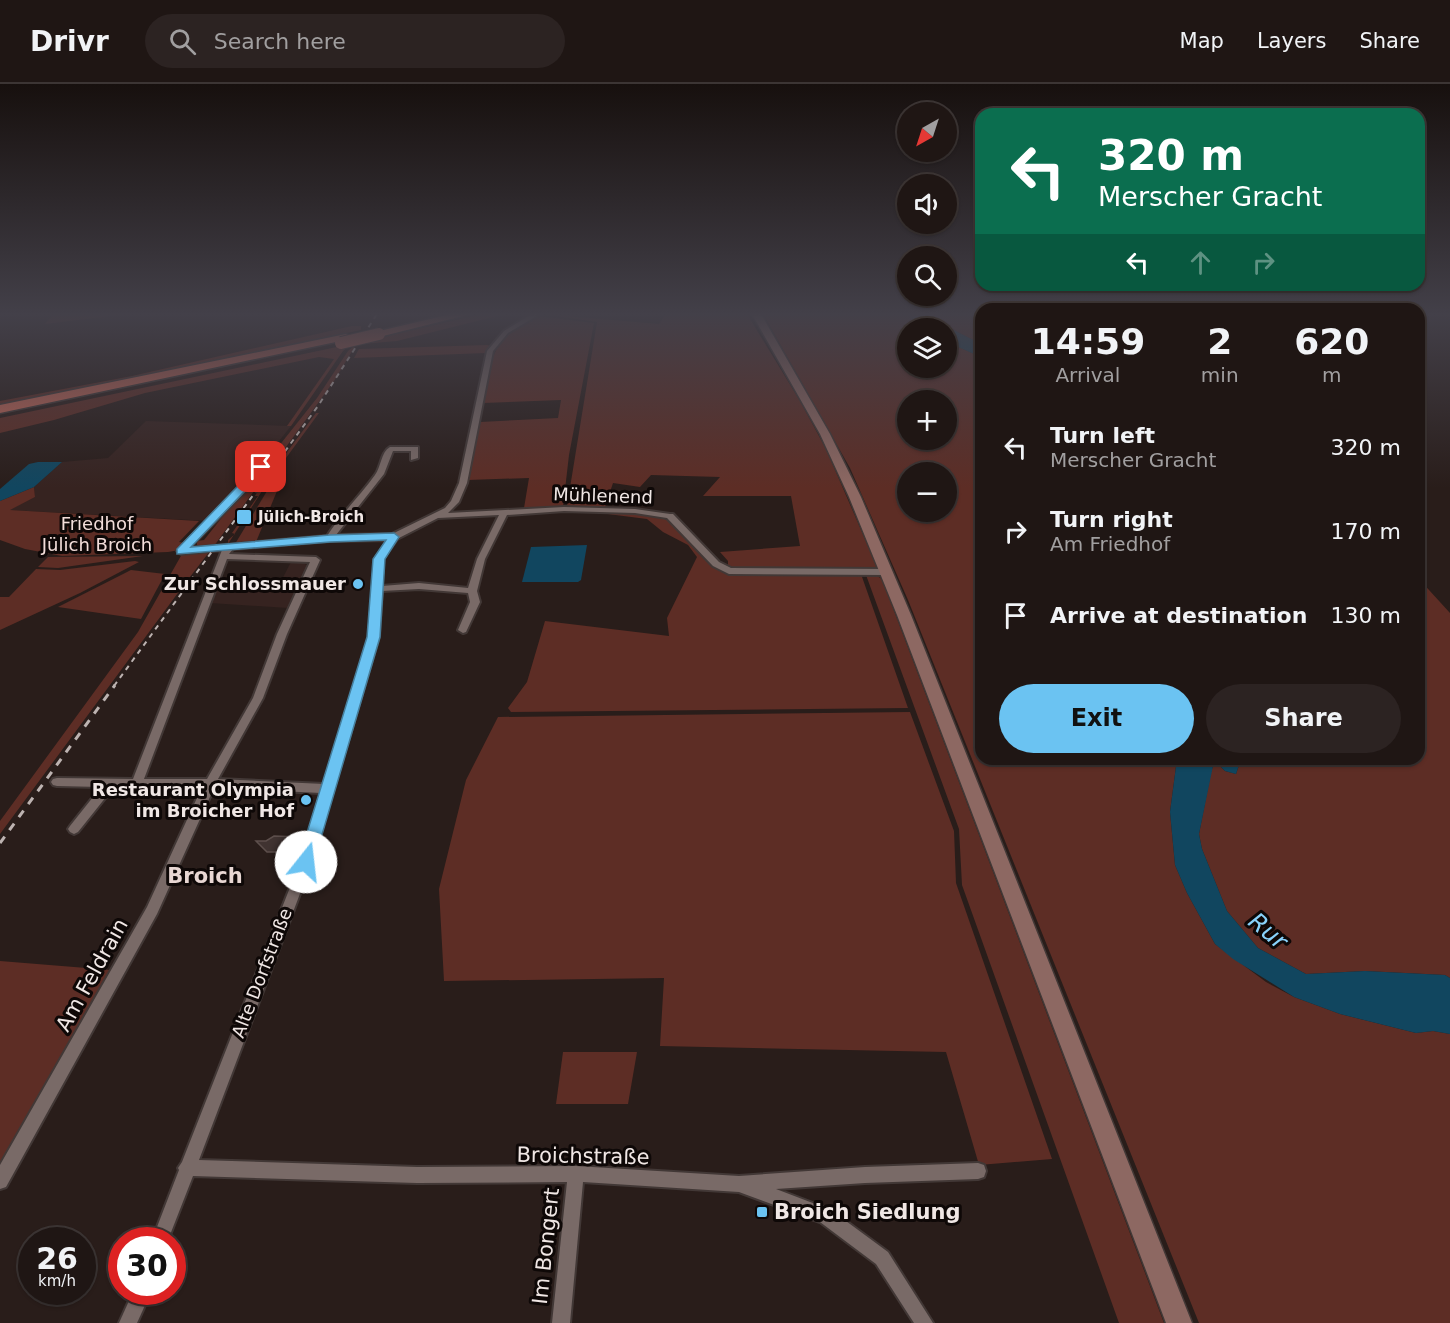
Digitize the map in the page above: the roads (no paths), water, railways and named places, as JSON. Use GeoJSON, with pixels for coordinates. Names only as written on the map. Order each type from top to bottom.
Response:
{"type":"FeatureCollection","features":[{"type":"Feature","properties":{"kind":"highway"},"geometry":{"type":"LineString","coordinates":[[0,409],[185,372]]}},
{"type":"Feature","properties":{"kind":"highway"},"geometry":{"type":"LineString","coordinates":[[0,414],[196,372]]}},
{"type":"Feature","properties":{"kind":"main road"},"geometry":{"type":"LineString","coordinates":[[789,372],[825,434],[855,497],[886,572],[1179,1323]]}},
{"type":"Feature","properties":{"kind":"street"},"geometry":{"type":"LineString","coordinates":[[275,450],[250,482],[181,551],[228,551],[330,538],[394,537],[439,516],[452,506],[461,491],[485,372]]}},
{"type":"Feature","properties":{"kind":"street"},"geometry":{"type":"LineString","coordinates":[[330,538],[380,474],[390,449],[415,449],[414,458]]}},
{"type":"Feature","properties":{"kind":"street","name":"Mühlenend"},"geometry":{"type":"LineString","coordinates":[[439,516],[564,509],[635,511],[670,516],[716,564],[729,571],[886,572]]}},
{"type":"Feature","properties":{"kind":"street"},"geometry":{"type":"LineString","coordinates":[[463,630],[474,602],[472,591],[481,559],[505,511]]}},
{"type":"Feature","properties":{"kind":"street","name":"Alte Dorfstraße"},"geometry":{"type":"LineString","coordinates":[[165,1227],[306,862],[374,637],[379,559],[394,537]]}},
{"type":"Feature","properties":{"kind":"street"},"geometry":{"type":"LineString","coordinates":[[137,783],[228,551]]}},
{"type":"Feature","properties":{"kind":"street","name":"Am Feldrain"},"geometry":{"type":"LineString","coordinates":[[0,1181],[152,910],[210,783],[258,698],[282,634],[316,560],[228,551]]}},
{"type":"Feature","properties":{"kind":"street"},"geometry":{"type":"LineString","coordinates":[[377,589],[419,586],[472,591]]}},
{"type":"Feature","properties":{"kind":"street"},"geometry":{"type":"LineString","coordinates":[[57,782],[210,783],[327,789]]}},
{"type":"Feature","properties":{"kind":"street"},"geometry":{"type":"LineString","coordinates":[[74,829],[110,784]]}},
{"type":"Feature","properties":{"kind":"street","name":"Broichstraße"},"geometry":{"type":"LineString","coordinates":[[186,1168],[417,1175],[576,1174],[739,1184],[865,1175],[978,1171]]}},
{"type":"Feature","properties":{"kind":"street","name":"Im Bongert"},"geometry":{"type":"LineString","coordinates":[[561,1323],[576,1174]]}},
{"type":"Feature","properties":{"kind":"street"},"geometry":{"type":"LineString","coordinates":[[739,1184],[825,1216],[882,1258],[924,1323]]}},
{"type":"Feature","properties":{"kind":"street"},"geometry":{"type":"LineString","coordinates":[[128,1323],[136,1305]]}},
{"type":"Feature","properties":{"kind":"water"},"geometry":{"type":"Polygon","coordinates":[[[62,462],[34,487],[0,501],[0,489],[29,464],[62,462]]]}},
{"type":"Feature","properties":{"kind":"water"},"geometry":{"type":"Polygon","coordinates":[[[587,545],[581,580],[578,582],[522,582],[531,547],[587,545]]]}},
{"type":"Feature","properties":{"kind":"water"},"geometry":{"type":"Polygon","coordinates":[[[1176,765],[1239,765],[1236,774],[1225,771],[1220,766],[1213,766],[1199,834],[1202,849],[1227,911],[1258,948],[1306,974],[1365,971],[1445,975],[1450,978],[1450,1034],[1433,1031],[1416,1033],[1340,1014],[1294,997],[1233,959],[1215,944],[1187,893],[1175,865],[1170,812],[1176,765]]]}},
{"type":"Feature","properties":{"kind":"railway"},"geometry":{"type":"LineString","coordinates":[[114,686],[318,406],[340,372]]}},
{"type":"Feature","properties":{"kind":"railway"},"geometry":{"type":"LineString","coordinates":[[0,843],[115,685]]}},
{"type":"Feature","properties":{"kind":"place","name":"Jülich-Broich"},"geometry":{"type":"Point","coordinates":[244,517]}},
{"type":"Feature","properties":{"kind":"place","name":"Zur Schlossmauer"},"geometry":{"type":"Point","coordinates":[358,584]}},
{"type":"Feature","properties":{"kind":"place","name":"Restaurant Olympia im Broicher Hof"},"geometry":{"type":"Point","coordinates":[306,800]}},
{"type":"Feature","properties":{"kind":"place","name":"Broich Siedlung"},"geometry":{"type":"Point","coordinates":[762,1212]}},
{"type":"Feature","properties":{"kind":"district","name":"Broich"},"geometry":{"type":"Point","coordinates":[205,876]}},
{"type":"Feature","properties":{"kind":"park label","name":"Friedhof Jülich Broich"},"geometry":{"type":"Point","coordinates":[97,534]}},
{"type":"Feature","properties":{"kind":"water label","name":"Rur"},"geometry":{"type":"Point","coordinates":[1268,931]}}]}
